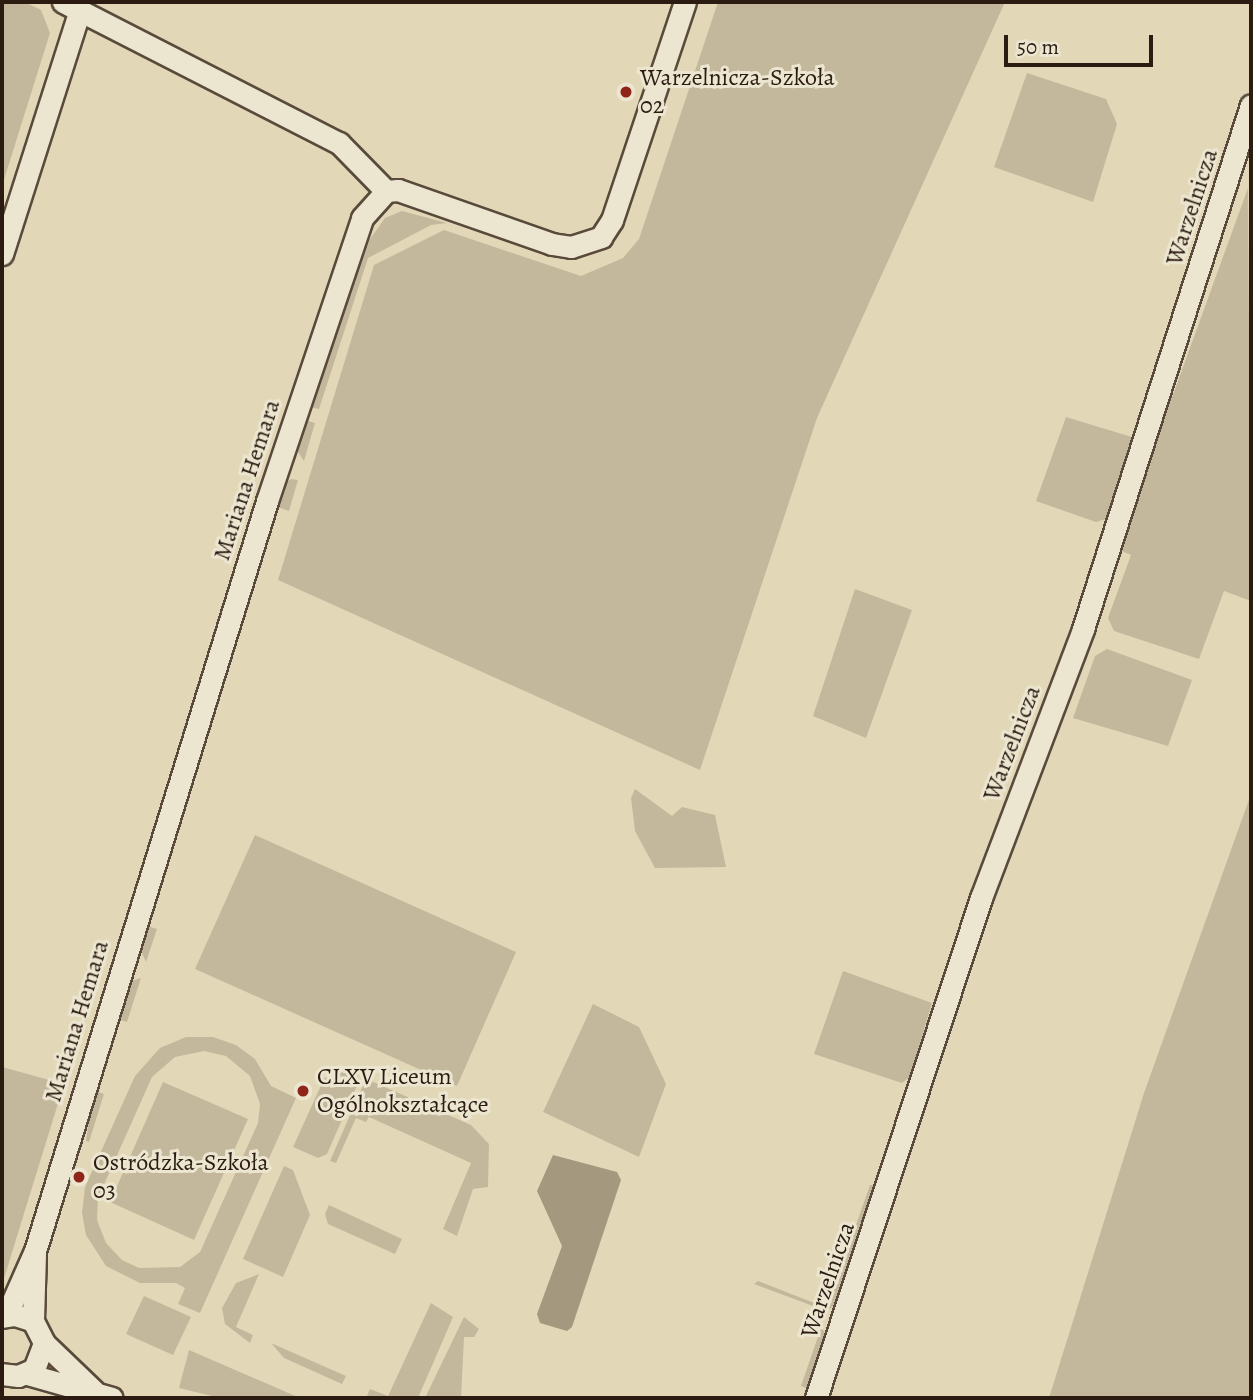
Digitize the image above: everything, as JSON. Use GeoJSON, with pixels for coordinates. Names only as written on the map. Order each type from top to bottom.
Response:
{"type":"FeatureCollection","features":[{"type":"Feature","properties":{"kind":"street"},"geometry":{"type":"LineString","coordinates":[[2,254],[71,6],[339,144],[386,191],[412,191],[551,244],[571,247],[601,237],[612,220],[685,2]]}},
{"type":"Feature","properties":{"kind":"street","name":"Warzelnicza"},"geometry":{"type":"LineString","coordinates":[[816,1398],[981,898],[1083,629],[1251,105]]}},
{"type":"Feature","properties":{"kind":"street","name":"Mariana Hemara"},"geometry":{"type":"LineString","coordinates":[[4,1316],[35,1251],[194,733],[350,248],[362,218],[386,191]]}},
{"type":"Feature","properties":{"kind":"street","name":"Mariana Hemara"},"geometry":{"type":"LineString","coordinates":[[33,1321],[35,1251]]}},
{"type":"Feature","properties":{"kind":"street"},"geometry":{"type":"LineString","coordinates":[[4,1316],[33,1321],[44,1343],[103,1395]]}},
{"type":"Feature","properties":{"kind":"street"},"geometry":{"type":"LineString","coordinates":[[27,1374],[40,1361],[44,1343]]}},
{"type":"Feature","properties":{"kind":"street"},"geometry":{"type":"LineString","coordinates":[[2,1374],[27,1374],[76,1391],[103,1395]]}},
{"type":"Feature","properties":{"kind":"shaded area"},"geometry":{"type":"Polygon","coordinates":[[[2,2],[25,2],[41,10],[50,33],[2,186],[2,2]]]}},
{"type":"Feature","properties":{"kind":"shaded area"},"geometry":{"type":"Polygon","coordinates":[[[718,2],[1005,2],[817,418],[700,770],[278,580],[374,265],[444,230],[581,276],[623,258],[639,239],[718,2]]]}},
{"type":"Feature","properties":{"kind":"shaded area"},"geometry":{"type":"Polygon","coordinates":[[[1027,73],[1106,99],[1117,124],[1093,202],[994,167],[1027,73]]]}},
{"type":"Feature","properties":{"kind":"shaded area"},"geometry":{"type":"Polygon","coordinates":[[[1248,188],[1251,601],[1224,591],[1199,659],[1114,631],[1108,618],[1131,555],[1117,549],[1248,188]]]}},
{"type":"Feature","properties":{"kind":"shaded area"},"geometry":{"type":"Polygon","coordinates":[[[402,211],[447,223],[431,225],[368,258],[319,409],[306,406],[370,239],[385,218],[402,211]]]}},
{"type":"Feature","properties":{"kind":"shaded area"},"geometry":{"type":"Polygon","coordinates":[[[1066,417],[1135,438],[1106,519],[1096,522],[1036,501],[1066,417]]]}},
{"type":"Feature","properties":{"kind":"shaded area"},"geometry":{"type":"Polygon","coordinates":[[[302,419],[315,423],[304,461],[294,446],[302,419]]]}},
{"type":"Feature","properties":{"kind":"shaded area"},"geometry":{"type":"Polygon","coordinates":[[[291,479],[298,480],[289,511],[275,506],[281,486],[291,479]]]}},
{"type":"Feature","properties":{"kind":"shaded area"},"geometry":{"type":"Polygon","coordinates":[[[855,589],[912,610],[866,738],[813,716],[855,589]]]}},
{"type":"Feature","properties":{"kind":"shaded area"},"geometry":{"type":"Polygon","coordinates":[[[1107,649],[1192,680],[1168,746],[1073,718],[1095,656],[1107,649]]]}},
{"type":"Feature","properties":{"kind":"shaded area"},"geometry":{"type":"Polygon","coordinates":[[[635,789],[672,816],[682,807],[715,815],[726,867],[655,868],[635,831],[631,798],[635,789]]]}},
{"type":"Feature","properties":{"kind":"shaded area"},"geometry":{"type":"Polygon","coordinates":[[[1251,794],[1251,1398],[1049,1398],[1144,1093],[1251,794]]]}},
{"type":"Feature","properties":{"kind":"shaded area"},"geometry":{"type":"Polygon","coordinates":[[[255,835],[516,952],[457,1086],[195,969],[255,835]]]}},
{"type":"Feature","properties":{"kind":"shaded area"},"geometry":{"type":"Polygon","coordinates":[[[144,925],[157,929],[146,962],[138,944],[144,925]]]}},
{"type":"Feature","properties":{"kind":"shaded area"},"geometry":{"type":"Polygon","coordinates":[[[843,971],[932,1003],[910,1077],[902,1083],[814,1054],[843,971]]]}},
{"type":"Feature","properties":{"kind":"shaded area"},"geometry":{"type":"Polygon","coordinates":[[[141,978],[127,1022],[114,1018],[128,982],[141,978]]]}},
{"type":"Feature","properties":{"kind":"shaded area"},"geometry":{"type":"Polygon","coordinates":[[[593,1004],[639,1027],[666,1084],[639,1157],[543,1112],[593,1004]]]}},
{"type":"Feature","properties":{"kind":"shaded area"},"geometry":{"type":"Polygon","coordinates":[[[186,1037],[213,1037],[236,1045],[255,1059],[271,1086],[296,1098],[200,1313],[178,1304],[185,1288],[176,1283],[140,1283],[106,1266],[86,1235],[82,1213],[85,1187],[135,1076],[160,1048],[186,1037]],[[204,1051],[175,1057],[152,1077],[98,1198],[97,1220],[106,1243],[122,1260],[139,1268],[180,1267],[200,1252],[258,1123],[260,1104],[250,1076],[226,1056],[204,1051]]]}},
{"type":"Feature","properties":{"kind":"shaded area"},"geometry":{"type":"Polygon","coordinates":[[[2,1067],[64,1084],[2,1285],[2,1067]]]}},
{"type":"Feature","properties":{"kind":"shaded area"},"geometry":{"type":"Polygon","coordinates":[[[339,1070],[357,1074],[359,1081],[327,1154],[318,1158],[293,1147],[324,1079],[339,1070]]]}},
{"type":"Feature","properties":{"kind":"shaded area"},"geometry":{"type":"Polygon","coordinates":[[[369,1080],[471,1125],[489,1144],[488,1187],[473,1189],[457,1236],[443,1229],[471,1163],[369,1117],[366,1122],[356,1118],[336,1163],[330,1161],[364,1083],[369,1080]]]}},
{"type":"Feature","properties":{"kind":"shaded area"},"geometry":{"type":"Polygon","coordinates":[[[163,1082],[248,1119],[194,1240],[110,1202],[163,1082]]]}},
{"type":"Feature","properties":{"kind":"shaded area"},"geometry":{"type":"Polygon","coordinates":[[[93,1090],[104,1094],[89,1142],[86,1141],[93,1090]]]}},
{"type":"Feature","properties":{"kind":"shaded area"},"geometry":{"type":"Polygon","coordinates":[[[553,1155],[617,1172],[621,1180],[572,1327],[567,1331],[540,1323],[537,1314],[562,1246],[537,1191],[553,1155]]]}},
{"type":"Feature","properties":{"kind":"shaded area"},"geometry":{"type":"Polygon","coordinates":[[[284,1166],[293,1170],[310,1215],[283,1277],[243,1259],[284,1166]]]}},
{"type":"Feature","properties":{"kind":"shaded area"},"geometry":{"type":"Polygon","coordinates":[[[870,1185],[878,1185],[835,1305],[828,1310],[821,1309],[754,1284],[758,1281],[827,1308],[870,1185]]]}},
{"type":"Feature","properties":{"kind":"shaded area"},"geometry":{"type":"Polygon","coordinates":[[[329,1205],[402,1239],[395,1254],[328,1224],[325,1214],[329,1205]]]}},
{"type":"Feature","properties":{"kind":"shaded area"},"geometry":{"type":"Polygon","coordinates":[[[259,1274],[236,1327],[253,1335],[250,1343],[225,1324],[222,1308],[236,1283],[259,1274]]]}},
{"type":"Feature","properties":{"kind":"shaded area"},"geometry":{"type":"Polygon","coordinates":[[[144,1296],[191,1317],[173,1355],[126,1334],[144,1296]]]}},
{"type":"Feature","properties":{"kind":"shaded area"},"geometry":{"type":"Polygon","coordinates":[[[431,1303],[453,1317],[418,1398],[367,1396],[370,1389],[388,1396],[431,1303]]]}},
{"type":"Feature","properties":{"kind":"shaded area"},"geometry":{"type":"Polygon","coordinates":[[[464,1317],[479,1329],[474,1337],[464,1337],[461,1398],[425,1398],[464,1317]]]}},
{"type":"Feature","properties":{"kind":"shaded area"},"geometry":{"type":"Polygon","coordinates":[[[822,1325],[825,1336],[809,1389],[801,1386],[822,1325]]]}},
{"type":"Feature","properties":{"kind":"shaded area"},"geometry":{"type":"Polygon","coordinates":[[[271,1343],[346,1376],[342,1384],[284,1358],[271,1343]]]}},
{"type":"Feature","properties":{"kind":"shaded area"},"geometry":{"type":"Polygon","coordinates":[[[189,1350],[300,1398],[220,1398],[179,1388],[189,1350]]]}},
{"type":"Feature","properties":{"kind":"place","name":"Warzelnicza-Szkoła 02"},"geometry":{"type":"Point","coordinates":[626,92]}},
{"type":"Feature","properties":{"kind":"place","name":"CLXV Liceum Ogólnokształcące"},"geometry":{"type":"Point","coordinates":[303,1091]}},
{"type":"Feature","properties":{"kind":"place","name":"Ostródzka-Szkoła 03"},"geometry":{"type":"Point","coordinates":[79,1177]}}]}
